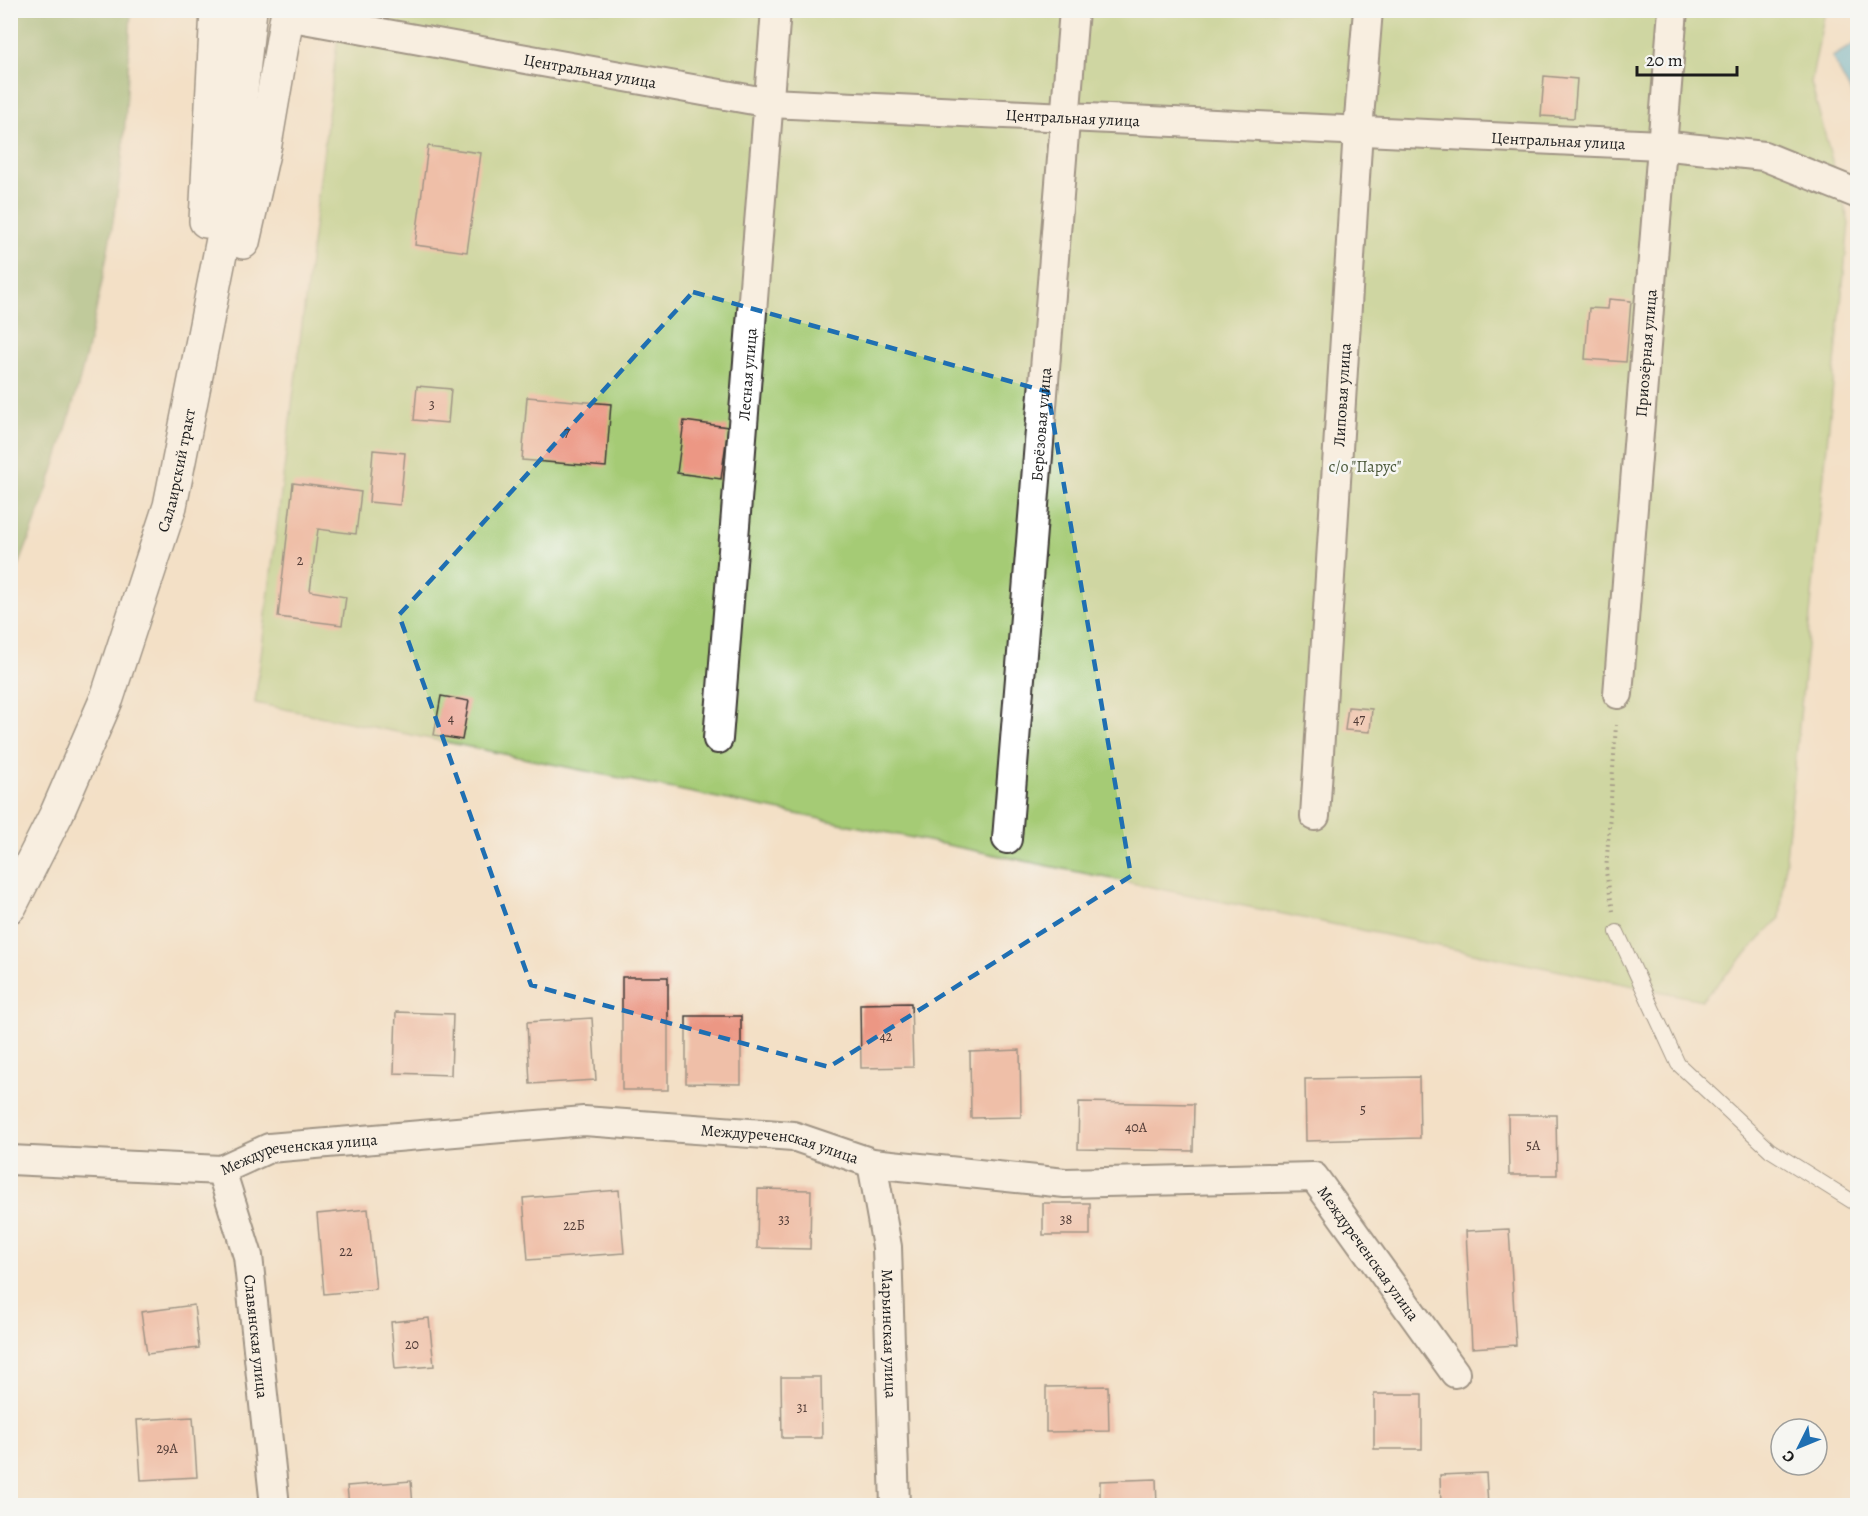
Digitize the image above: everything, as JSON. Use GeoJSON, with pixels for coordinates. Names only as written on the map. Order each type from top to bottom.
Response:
{"type":"FeatureCollection","features":[{"type":"Feature","properties":{"kind":"street"},"geometry":{"type":"LineString","coordinates":[[197,381],[217,10]]}},
{"type":"Feature","properties":{"kind":"street","name":"Салаирский тракт"},"geometry":{"type":"LineString","coordinates":[[10,906],[57,813],[107,698],[170,507],[197,381],[226,224],[250,10]]}},
{"type":"Feature","properties":{"kind":"street","name":"Лесная улица"},"geometry":{"type":"LineString","coordinates":[[718,739],[776,10]]}},
{"type":"Feature","properties":{"kind":"street","name":"Берёзовая улица"},"geometry":{"type":"LineString","coordinates":[[1007,839],[1074,10]]}},
{"type":"Feature","properties":{"kind":"street","name":"Липовая улица"},"geometry":{"type":"LineString","coordinates":[[1315,816],[1358,130],[1368,10]]}},
{"type":"Feature","properties":{"kind":"street","name":"Приозёрная улица"},"geometry":{"type":"LineString","coordinates":[[1618,694],[1672,10]]}},
{"type":"Feature","properties":{"kind":"street"},"geometry":{"type":"LineString","coordinates":[[197,381],[239,260],[265,144],[288,13]]}},
{"type":"Feature","properties":{"kind":"street","name":"Центральная улица"},"geometry":{"type":"LineString","coordinates":[[288,13],[770,103],[1660,145],[1764,156],[1857,194]]}},
{"type":"Feature","properties":{"kind":"street","name":"Междуреченская улица"},"geometry":{"type":"LineString","coordinates":[[10,1160],[221,1170],[269,1148],[584,1121],[793,1136],[872,1163],[1065,1183],[1314,1177],[1455,1373]]}},
{"type":"Feature","properties":{"kind":"street","name":"Марьинская улица"},"geometry":{"type":"LineString","coordinates":[[872,1163],[887,1247],[895,1506]]}},
{"type":"Feature","properties":{"kind":"street","name":"Славянская улица"},"geometry":{"type":"LineString","coordinates":[[221,1170],[248,1256],[274,1506]]}},
{"type":"Feature","properties":{"kind":"lane"},"geometry":{"type":"LineString","coordinates":[[1617,932],[1678,1064],[1770,1150],[1857,1205]]}},
{"type":"Feature","properties":{"kind":"path"},"geometry":{"type":"LineString","coordinates":[[1617,932],[1606,872],[1618,694]]}},
{"type":"Feature","properties":{"kind":"highlighted area"},"geometry":{"type":"Polygon","coordinates":[[[693,292],[1048,392],[1131,876],[829,1067],[531,985],[399,615],[693,292]]]}},
{"type":"Feature","properties":{"kind":"green space"},"geometry":{"type":"Polygon","coordinates":[[[11,10],[131,11],[122,162],[101,286],[64,438],[11,585],[11,10]]]}},
{"type":"Feature","properties":{"kind":"green space","name":"с/о \"Парус\""},"geometry":{"type":"Polygon","coordinates":[[[341,11],[1825,11],[1811,83],[1849,223],[1780,918],[1702,1000],[255,703],[341,11]]]}},
{"type":"Feature","properties":{"kind":"water"},"geometry":{"type":"Polygon","coordinates":[[[1857,42],[1857,104],[1832,57],[1857,42]]]}},
{"type":"Feature","properties":{"kind":"building"},"geometry":{"type":"Polygon","coordinates":[[[1544,76],[1577,79],[1574,118],[1541,116],[1544,76]]]}},
{"type":"Feature","properties":{"kind":"building"},"geometry":{"type":"Polygon","coordinates":[[[428,146],[481,153],[467,252],[415,245],[428,146]]]}},
{"type":"Feature","properties":{"kind":"building"},"geometry":{"type":"Polygon","coordinates":[[[1609,299],[1631,301],[1626,362],[1585,359],[1589,308],[1608,309],[1609,299]]]}},
{"type":"Feature","properties":{"kind":"building"},"geometry":{"type":"Polygon","coordinates":[[[417,386],[451,389],[448,423],[414,420],[417,386]]]}},
{"type":"Feature","properties":{"kind":"building"},"geometry":{"type":"Polygon","coordinates":[[[527,397],[611,404],[606,467],[522,460],[527,397]]]}},
{"type":"Feature","properties":{"kind":"building"},"geometry":{"type":"Polygon","coordinates":[[[684,421],[728,427],[721,479],[677,473],[684,421]]]}},
{"type":"Feature","properties":{"kind":"building"},"geometry":{"type":"Polygon","coordinates":[[[373,450],[405,453],[400,505],[369,502],[373,450]]]}},
{"type":"Feature","properties":{"kind":"building"},"geometry":{"type":"Polygon","coordinates":[[[293,483],[361,492],[356,534],[318,529],[310,591],[346,597],[342,625],[278,617],[293,483]]]}},
{"type":"Feature","properties":{"kind":"building"},"geometry":{"type":"Polygon","coordinates":[[[441,696],[469,701],[462,740],[434,735],[441,696]]]}},
{"type":"Feature","properties":{"kind":"building"},"geometry":{"type":"Polygon","coordinates":[[[1348,707],[1372,709],[1370,732],[1345,730],[1348,707]]]}},
{"type":"Feature","properties":{"kind":"building"},"geometry":{"type":"Polygon","coordinates":[[[622,977],[668,977],[668,1090],[622,1090],[622,977]]]}},
{"type":"Feature","properties":{"kind":"building"},"geometry":{"type":"Polygon","coordinates":[[[911,1003],[913,1067],[861,1068],[860,1004],[911,1003]]]}},
{"type":"Feature","properties":{"kind":"building"},"geometry":{"type":"Polygon","coordinates":[[[396,1012],[453,1014],[451,1075],[394,1073],[396,1012]]]}},
{"type":"Feature","properties":{"kind":"building"},"geometry":{"type":"Polygon","coordinates":[[[686,1016],[741,1016],[741,1084],[686,1083],[686,1016]]]}},
{"type":"Feature","properties":{"kind":"building"},"geometry":{"type":"Polygon","coordinates":[[[592,1018],[596,1080],[530,1084],[527,1022],[592,1018]]]}},
{"type":"Feature","properties":{"kind":"building"},"geometry":{"type":"Polygon","coordinates":[[[1020,1050],[1021,1117],[971,1118],[970,1052],[1020,1050]]]}},
{"type":"Feature","properties":{"kind":"building"},"geometry":{"type":"Polygon","coordinates":[[[1419,1077],[1420,1138],[1306,1141],[1305,1079],[1419,1077]]]}},
{"type":"Feature","properties":{"kind":"building"},"geometry":{"type":"Polygon","coordinates":[[[1079,1102],[1194,1104],[1193,1151],[1078,1149],[1079,1102]]]}},
{"type":"Feature","properties":{"kind":"building"},"geometry":{"type":"Polygon","coordinates":[[[1508,1115],[1556,1115],[1557,1175],[1509,1175],[1508,1115]]]}},
{"type":"Feature","properties":{"kind":"building"},"geometry":{"type":"Polygon","coordinates":[[[758,1189],[811,1190],[810,1249],[757,1248],[758,1189]]]}},
{"type":"Feature","properties":{"kind":"building"},"geometry":{"type":"Polygon","coordinates":[[[619,1190],[624,1253],[528,1260],[523,1198],[619,1190]]]}},
{"type":"Feature","properties":{"kind":"building"},"geometry":{"type":"Polygon","coordinates":[[[1043,1203],[1090,1203],[1090,1235],[1043,1235],[1043,1203]]]}},
{"type":"Feature","properties":{"kind":"building"},"geometry":{"type":"Polygon","coordinates":[[[368,1209],[376,1289],[324,1294],[317,1214],[368,1209]]]}},
{"type":"Feature","properties":{"kind":"building"},"geometry":{"type":"Polygon","coordinates":[[[1509,1229],[1516,1345],[1472,1348],[1466,1231],[1509,1229]]]}},
{"type":"Feature","properties":{"kind":"building"},"geometry":{"type":"Polygon","coordinates":[[[194,1305],[199,1348],[147,1354],[141,1312],[194,1305]]]}},
{"type":"Feature","properties":{"kind":"building"},"geometry":{"type":"Polygon","coordinates":[[[429,1318],[434,1366],[395,1369],[391,1322],[429,1318]]]}},
{"type":"Feature","properties":{"kind":"building"},"geometry":{"type":"Polygon","coordinates":[[[781,1377],[821,1377],[822,1438],[782,1438],[781,1377]]]}},
{"type":"Feature","properties":{"kind":"building"},"geometry":{"type":"Polygon","coordinates":[[[1108,1386],[1109,1431],[1046,1432],[1046,1387],[1108,1386]]]}},
{"type":"Feature","properties":{"kind":"building"},"geometry":{"type":"Polygon","coordinates":[[[1374,1394],[1422,1394],[1422,1449],[1374,1449],[1374,1394]]]}},
{"type":"Feature","properties":{"kind":"building"},"geometry":{"type":"Polygon","coordinates":[[[193,1417],[197,1477],[141,1480],[137,1420],[193,1417]]]}},
{"type":"Feature","properties":{"kind":"building"},"geometry":{"type":"Polygon","coordinates":[[[1486,1473],[1488,1506],[1441,1506],[1440,1475],[1486,1473]]]}},
{"type":"Feature","properties":{"kind":"building"},"geometry":{"type":"Polygon","coordinates":[[[1156,1479],[1157,1506],[1100,1506],[1100,1481],[1156,1479]]]}},
{"type":"Feature","properties":{"kind":"building"},"geometry":{"type":"Polygon","coordinates":[[[411,1481],[413,1506],[349,1506],[347,1486],[411,1481]]]}}]}
